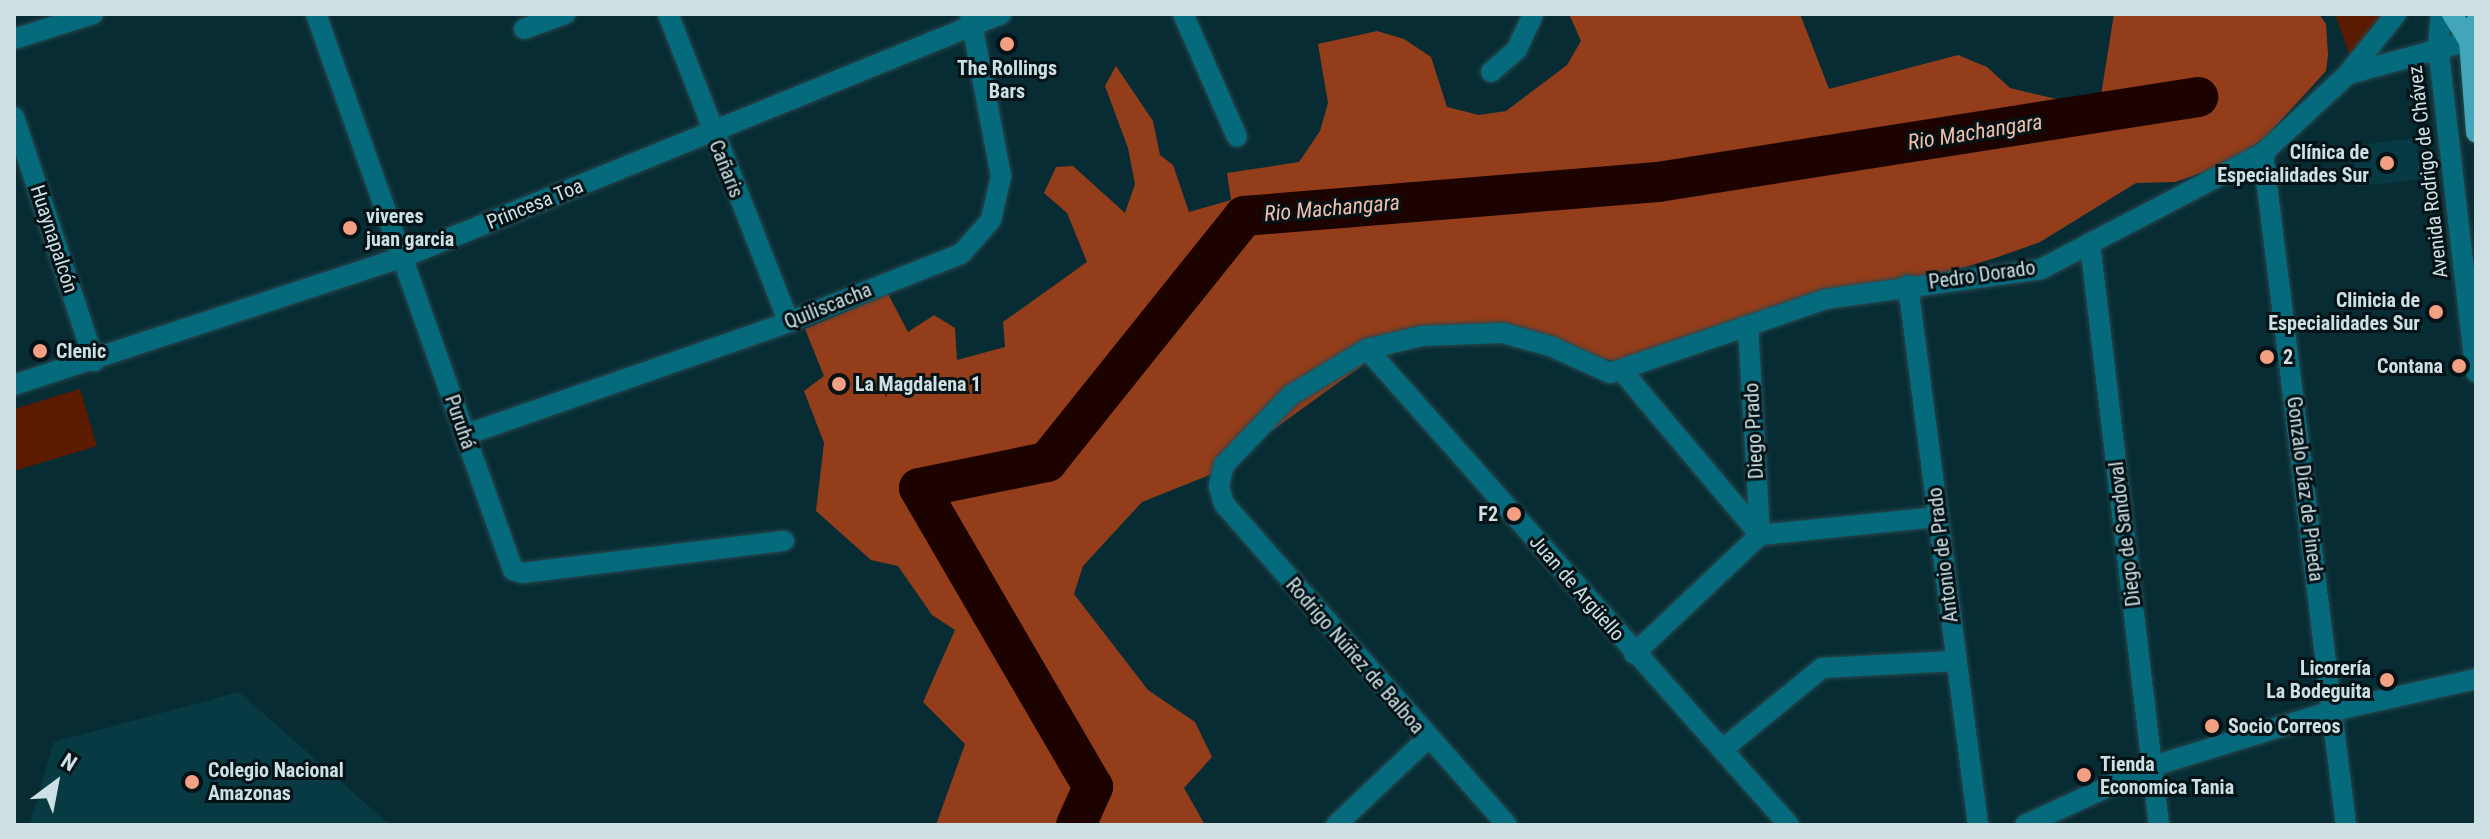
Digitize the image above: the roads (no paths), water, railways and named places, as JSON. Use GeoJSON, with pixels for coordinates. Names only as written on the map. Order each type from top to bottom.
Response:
{"type":"FeatureCollection","features":[{"type":"Feature","properties":{"kind":"main road"},"geometry":{"type":"LineString","coordinates":[[2452,14],[2469,41]]}},
{"type":"Feature","properties":{"kind":"main road"},"geometry":{"type":"LineString","coordinates":[[2476,21],[2469,41],[2476,133]]}},
{"type":"Feature","properties":{"kind":"street"},"geometry":{"type":"LineString","coordinates":[[14,39],[93,14]]}},
{"type":"Feature","properties":{"kind":"street","name":"Puruhá"},"geometry":{"type":"LineString","coordinates":[[316,14],[465,435],[506,562],[522,573],[784,541]]}},
{"type":"Feature","properties":{"kind":"street"},"geometry":{"type":"LineString","coordinates":[[524,29],[565,14]]}},
{"type":"Feature","properties":{"kind":"street","name":"Cañaris"},"geometry":{"type":"LineString","coordinates":[[668,14],[711,132],[789,322]]}},
{"type":"Feature","properties":{"kind":"street","name":"Princesa Toa"},"geometry":{"type":"LineString","coordinates":[[14,385],[401,258],[711,132],[972,20],[1001,14]]}},
{"type":"Feature","properties":{"kind":"street"},"geometry":{"type":"LineString","coordinates":[[1183,14],[1237,137]]}},
{"type":"Feature","properties":{"kind":"street"},"geometry":{"type":"LineString","coordinates":[[1491,72],[1517,49],[1533,14]]}},
{"type":"Feature","properties":{"kind":"street","name":"Pedro Dorado"},"geometry":{"type":"LineString","coordinates":[[1622,371],[1826,299],[1908,285],[2041,269],[2263,153],[2346,76],[2396,14]]}},
{"type":"Feature","properties":{"kind":"street","name":"Avenida Rodrigo de Chávez"},"geometry":{"type":"LineString","coordinates":[[2441,14],[2438,46],[2476,372]]}},
{"type":"Feature","properties":{"kind":"street","name":"Quiliscacha"},"geometry":{"type":"LineString","coordinates":[[465,435],[789,322],[961,254],[991,220],[1001,176],[972,20]]}},
{"type":"Feature","properties":{"kind":"street","name":"Pedro Dorado"},"geometry":{"type":"LineString","coordinates":[[2346,76],[2438,46],[2469,41]]}},
{"type":"Feature","properties":{"kind":"street","name":"Huaynapalcón"},"geometry":{"type":"LineString","coordinates":[[14,117],[94,361]]}},
{"type":"Feature","properties":{"kind":"street","name":"Gonzalo Díaz de Pineda"},"geometry":{"type":"LineString","coordinates":[[2263,153],[2346,825]]}},
{"type":"Feature","properties":{"kind":"street","name":"Diego de Sandoval"},"geometry":{"type":"LineString","coordinates":[[2090,243],[2159,825]]}},
{"type":"Feature","properties":{"kind":"street","name":"Antonio de Prado"},"geometry":{"type":"LineString","coordinates":[[1908,285],[1978,825]]}},
{"type":"Feature","properties":{"kind":"street","name":"Diego Prado"},"geometry":{"type":"LineString","coordinates":[[1748,326],[1760,535]]}},
{"type":"Feature","properties":{"kind":"street"},"geometry":{"type":"LineString","coordinates":[[1367,349],[1421,336],[1495,332],[1550,346],[1603,372],[1622,371],[1760,535]]}},
{"type":"Feature","properties":{"kind":"street","name":"Rodrigo Núñez de Balboa"},"geometry":{"type":"LineString","coordinates":[[1367,349],[1291,395],[1228,459],[1219,478],[1224,504],[1427,739],[1507,825]]}},
{"type":"Feature","properties":{"kind":"street","name":"Juan de Argüello"},"geometry":{"type":"LineString","coordinates":[[1367,349],[1634,654],[1789,825]]}},
{"type":"Feature","properties":{"kind":"street"},"geometry":{"type":"LineString","coordinates":[[1634,654],[1760,535],[1938,517]]}},
{"type":"Feature","properties":{"kind":"street"},"geometry":{"type":"LineString","coordinates":[[1723,749],[1822,668],[1955,661]]}},
{"type":"Feature","properties":{"kind":"street"},"geometry":{"type":"LineString","coordinates":[[2025,825],[2153,766],[2332,711],[2476,679]]}},
{"type":"Feature","properties":{"kind":"street"},"geometry":{"type":"LineString","coordinates":[[1336,825],[1427,739]]}},
{"type":"Feature","properties":{"kind":"waterway","name":"Rio Machangara"},"geometry":{"type":"LineString","coordinates":[[1076,825],[1093,787],[919,488],[1047,462],[1244,216],[1658,182],[2198,97]]}},
{"type":"Feature","properties":{"kind":"place","name":"The Rollings Bars"},"geometry":{"type":"Point","coordinates":[1007,44]}},
{"type":"Feature","properties":{"kind":"place","name":"Clínica de Especialidades Sur"},"geometry":{"type":"Point","coordinates":[2387,163]}},
{"type":"Feature","properties":{"kind":"place","name":"viveres juan garcia"},"geometry":{"type":"Point","coordinates":[350,228]}},
{"type":"Feature","properties":{"kind":"place","name":"Clinicia de Especialidades Sur"},"geometry":{"type":"Point","coordinates":[2436,312]}},
{"type":"Feature","properties":{"kind":"place","name":"Clenic"},"geometry":{"type":"Point","coordinates":[40,351]}},
{"type":"Feature","properties":{"kind":"place","name":"2"},"geometry":{"type":"Point","coordinates":[2267,357]}},
{"type":"Feature","properties":{"kind":"place","name":"Contana"},"geometry":{"type":"Point","coordinates":[2459,366]}},
{"type":"Feature","properties":{"kind":"place","name":"La Magdalena 1"},"geometry":{"type":"Point","coordinates":[839,384]}},
{"type":"Feature","properties":{"kind":"place","name":"F2"},"geometry":{"type":"Point","coordinates":[1514,514]}},
{"type":"Feature","properties":{"kind":"place","name":"Licorería La Bodeguita"},"geometry":{"type":"Point","coordinates":[2387,680]}},
{"type":"Feature","properties":{"kind":"place","name":"Socio Correos"},"geometry":{"type":"Point","coordinates":[2212,726]}},
{"type":"Feature","properties":{"kind":"place","name":"Tienda Economica Tania"},"geometry":{"type":"Point","coordinates":[2084,775]}},
{"type":"Feature","properties":{"kind":"place","name":"Colegio Nacional Amazonas"},"geometry":{"type":"Point","coordinates":[192,782]}}]}
